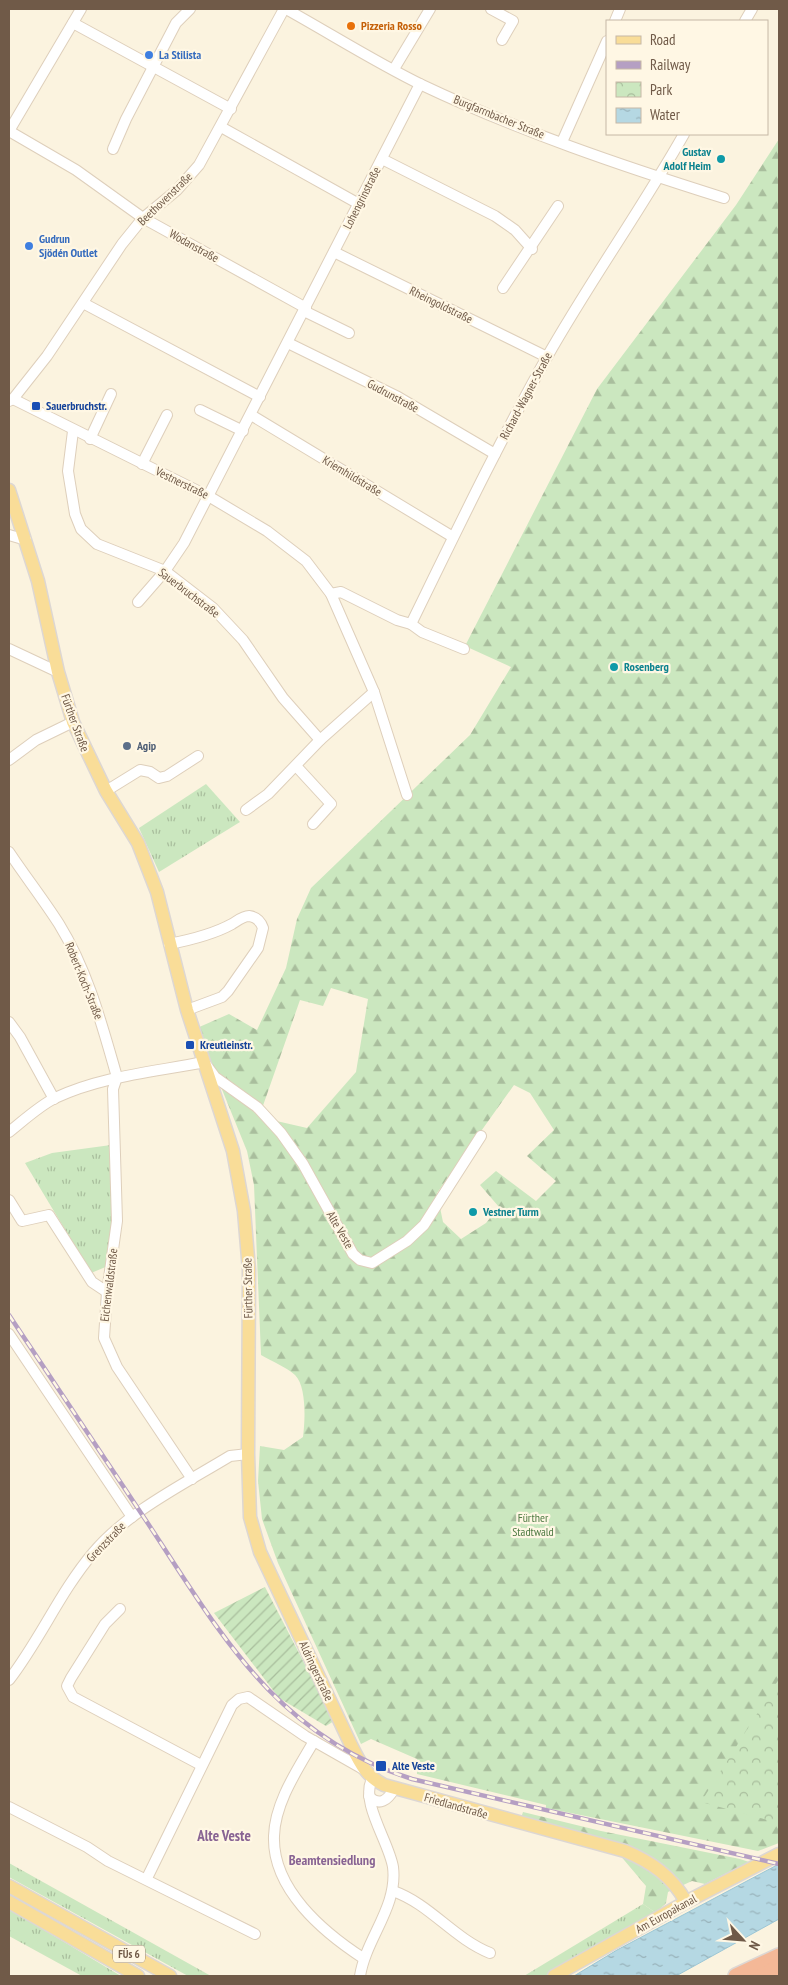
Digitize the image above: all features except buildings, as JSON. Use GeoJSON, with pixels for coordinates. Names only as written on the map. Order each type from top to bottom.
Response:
{"type":"FeatureCollection","features":[{"type":"Feature","properties":{"kind":"highway"},"geometry":{"type":"LineString","coordinates":[[736,1976],[779,1956]]}},
{"type":"Feature","properties":{"kind":"highway"},"geometry":{"type":"LineString","coordinates":[[762,1976],[779,1967]]}},
{"type":"Feature","properties":{"kind":"main road","name":"Fürther Straße"},"geometry":{"type":"LineString","coordinates":[[9,490],[41,593],[58,672],[73,722],[106,791],[138,844],[157,892],[168,944],[186,1010],[233,1151],[244,1212],[249,1270],[248,1454],[250,1517],[254,1535],[269,1572]]}},
{"type":"Feature","properties":{"kind":"main road","name":"Aldringerstraße"},"geometry":{"type":"LineString","coordinates":[[269,1572],[363,1769]]}},
{"type":"Feature","properties":{"kind":"main road","name":"Friedlandstraße"},"geometry":{"type":"LineString","coordinates":[[363,1769],[372,1779],[394,1789],[625,1851],[656,1866],[673,1882],[686,1902]]}},
{"type":"Feature","properties":{"kind":"main road","name":"Am Europakanal"},"geometry":{"type":"LineString","coordinates":[[554,1976],[686,1902],[779,1854]]}},
{"type":"Feature","properties":{"kind":"main road","name":"FÜs 6"},"geometry":{"type":"LineString","coordinates":[[9,1886],[170,1976]]}},
{"type":"Feature","properties":{"kind":"main road","name":"FÜs 6"},"geometry":{"type":"LineString","coordinates":[[9,1902],[138,1976]]}},
{"type":"Feature","properties":{"kind":"street"},"geometry":{"type":"LineString","coordinates":[[9,131],[81,9]]}},
{"type":"Feature","properties":{"kind":"street"},"geometry":{"type":"LineString","coordinates":[[113,149],[126,118],[176,23],[190,9]]}},
{"type":"Feature","properties":{"kind":"street","name":"Burgfarrnbacher Straße"},"geometry":{"type":"LineString","coordinates":[[285,9],[420,84],[488,114],[659,178],[724,198]]}},
{"type":"Feature","properties":{"kind":"street","name":"Beethovenstraße"},"geometry":{"type":"LineString","coordinates":[[11,400],[83,303],[122,244],[143,218],[178,190],[199,165],[285,9]]}},
{"type":"Feature","properties":{"kind":"street"},"geometry":{"type":"LineString","coordinates":[[394,70],[430,9]]}},
{"type":"Feature","properties":{"kind":"street"},"geometry":{"type":"LineString","coordinates":[[491,9],[512,21],[502,40]]}},
{"type":"Feature","properties":{"kind":"street"},"geometry":{"type":"LineString","coordinates":[[746,20],[752,9]]}},
{"type":"Feature","properties":{"kind":"street"},"geometry":{"type":"LineString","coordinates":[[73,23],[231,109]]}},
{"type":"Feature","properties":{"kind":"street"},"geometry":{"type":"LineString","coordinates":[[562,142],[606,42]]}},
{"type":"Feature","properties":{"kind":"street","name":"Lohengrinstraße"},"geometry":{"type":"LineString","coordinates":[[138,602],[165,571],[184,544],[210,497],[420,84]]}},
{"type":"Feature","properties":{"kind":"street"},"geometry":{"type":"LineString","coordinates":[[221,127],[359,204]]}},
{"type":"Feature","properties":{"kind":"street","name":"Wodanstraße"},"geometry":{"type":"LineString","coordinates":[[9,131],[76,170],[143,218],[305,310]]}},
{"type":"Feature","properties":{"kind":"street","name":"Richard-Wagner-Straße"},"geometry":{"type":"LineString","coordinates":[[411,624],[495,454],[547,357],[659,178],[683,135]]}},
{"type":"Feature","properties":{"kind":"street"},"geometry":{"type":"LineString","coordinates":[[382,159],[495,216],[515,230],[532,249]]}},
{"type":"Feature","properties":{"kind":"street"},"geometry":{"type":"LineString","coordinates":[[503,288],[532,249],[558,206]]}},
{"type":"Feature","properties":{"kind":"street","name":"Rheingoldstraße"},"geometry":{"type":"LineString","coordinates":[[334,252],[547,357]]}},
{"type":"Feature","properties":{"kind":"street"},"geometry":{"type":"LineString","coordinates":[[83,303],[260,397]]}},
{"type":"Feature","properties":{"kind":"street"},"geometry":{"type":"LineString","coordinates":[[305,310],[349,332]]}},
{"type":"Feature","properties":{"kind":"street","name":"Gudrunstraße"},"geometry":{"type":"LineString","coordinates":[[288,343],[398,397],[495,454]]}},
{"type":"Feature","properties":{"kind":"street"},"geometry":{"type":"LineString","coordinates":[[90,439],[111,394]]}},
{"type":"Feature","properties":{"kind":"street","name":"Vestnerstraße"},"geometry":{"type":"LineString","coordinates":[[11,400],[210,497],[267,531],[306,562],[331,594],[374,692],[408,795]]}},
{"type":"Feature","properties":{"kind":"street"},"geometry":{"type":"LineString","coordinates":[[200,410],[243,431]]}},
{"type":"Feature","properties":{"kind":"street"},"geometry":{"type":"LineString","coordinates":[[142,464],[167,415]]}},
{"type":"Feature","properties":{"kind":"street","name":"Kriemhildstraße"},"geometry":{"type":"LineString","coordinates":[[251,415],[453,538]]}},
{"type":"Feature","properties":{"kind":"street","name":"Sauerbruchstraße"},"geometry":{"type":"LineString","coordinates":[[73,430],[68,471],[75,514],[81,529],[97,544],[165,571],[219,614],[243,640],[283,698],[320,740]]}},
{"type":"Feature","properties":{"kind":"street"},"geometry":{"type":"LineString","coordinates":[[9,535],[26,540]]}},
{"type":"Feature","properties":{"kind":"street"},"geometry":{"type":"LineString","coordinates":[[331,594],[341,592],[397,620],[411,624],[422,632],[464,649]]}},
{"type":"Feature","properties":{"kind":"street"},"geometry":{"type":"LineString","coordinates":[[9,649],[58,672]]}},
{"type":"Feature","properties":{"kind":"street"},"geometry":{"type":"LineString","coordinates":[[246,810],[268,794],[320,740],[374,692]]}},
{"type":"Feature","properties":{"kind":"street"},"geometry":{"type":"LineString","coordinates":[[9,760],[36,740],[73,722]]}},
{"type":"Feature","properties":{"kind":"street"},"geometry":{"type":"LineString","coordinates":[[106,791],[140,770],[150,772],[159,778],[167,776],[198,756]]}},
{"type":"Feature","properties":{"kind":"street"},"geometry":{"type":"LineString","coordinates":[[296,766],[331,804],[313,824]]}},
{"type":"Feature","properties":{"kind":"street","name":"Robert-Koch-Straße"},"geometry":{"type":"LineString","coordinates":[[9,852],[60,925],[95,1001],[117,1077],[113,1089],[115,1126]]}},
{"type":"Feature","properties":{"kind":"street"},"geometry":{"type":"LineString","coordinates":[[168,944],[196,939],[227,927],[243,917],[254,917],[263,928],[258,948],[228,991],[222,997],[186,1010]]}},
{"type":"Feature","properties":{"kind":"street"},"geometry":{"type":"LineString","coordinates":[[9,1022],[20,1037],[54,1099]]}},
{"type":"Feature","properties":{"kind":"street"},"geometry":{"type":"LineString","coordinates":[[9,1132],[54,1099],[88,1085],[117,1077],[149,1074],[204,1062]]}},
{"type":"Feature","properties":{"kind":"street","name":"Alte Veste"},"geometry":{"type":"LineString","coordinates":[[204,1062],[215,1077],[257,1107],[281,1133],[303,1164],[353,1254],[360,1260],[372,1263],[406,1241],[424,1225],[481,1136]]}},
{"type":"Feature","properties":{"kind":"street","name":"Eichenwaldstraße"},"geometry":{"type":"LineString","coordinates":[[115,1126],[117,1221],[106,1292],[104,1338],[116,1367],[192,1479]]}},
{"type":"Feature","properties":{"kind":"street"},"geometry":{"type":"LineString","coordinates":[[9,1200],[22,1221],[49,1215],[92,1282],[106,1292]]}},
{"type":"Feature","properties":{"kind":"street"},"geometry":{"type":"LineString","coordinates":[[9,1334],[132,1517]]}},
{"type":"Feature","properties":{"kind":"street","name":"Grenzstraße"},"geometry":{"type":"LineString","coordinates":[[10,1678],[93,1553],[132,1517],[230,1456],[248,1454]]}},
{"type":"Feature","properties":{"kind":"street"},"geometry":{"type":"LineString","coordinates":[[120,1609],[105,1624],[67,1686],[73,1697],[201,1764],[147,1878]]}},
{"type":"Feature","properties":{"kind":"street","name":"Friedlandstraße"},"geometry":{"type":"LineString","coordinates":[[201,1764],[232,1705],[239,1699],[248,1697],[314,1741],[363,1769]]}},
{"type":"Feature","properties":{"kind":"street"},"geometry":{"type":"LineString","coordinates":[[314,1741],[290,1784],[280,1809],[274,1835],[275,1857],[288,1884],[304,1910],[321,1928],[363,1958]]}},
{"type":"Feature","properties":{"kind":"street"},"geometry":{"type":"LineString","coordinates":[[360,1976],[363,1958],[393,1891],[391,1860],[369,1796],[372,1779]]}},
{"type":"Feature","properties":{"kind":"street"},"geometry":{"type":"LineString","coordinates":[[378,1822],[379,1808],[394,1789]]}},
{"type":"Feature","properties":{"kind":"street"},"geometry":{"type":"LineString","coordinates":[[369,1796],[375,1802],[383,1801]]}},
{"type":"Feature","properties":{"kind":"street"},"geometry":{"type":"LineString","coordinates":[[9,1807],[87,1847],[97,1855],[147,1878],[255,1934]]}},
{"type":"Feature","properties":{"kind":"street"},"geometry":{"type":"LineString","coordinates":[[393,1891],[415,1900],[472,1946],[490,1953]]}},
{"type":"Feature","properties":{"kind":"green space","name":"Fürther Stadtwald"},"geometry":{"type":"Polygon","coordinates":[[[779,139],[779,1843],[758,1851],[546,1808],[546,1805],[417,1774],[417,1759],[371,1739],[361,1744],[278,1563],[262,1519],[258,1481],[260,1446],[284,1450],[303,1437],[305,1414],[302,1388],[295,1375],[261,1355],[254,1185],[247,1151],[197,1028],[229,1014],[257,1030],[286,968],[297,919],[311,888],[470,735],[511,667],[465,646],[597,389],[736,205],[779,139]],[[331,988],[323,1006],[300,1000],[259,1117],[307,1128],[356,1072],[368,999],[331,988]],[[514,1085],[437,1193],[443,1222],[461,1239],[486,1223],[499,1207],[480,1185],[496,1171],[536,1201],[556,1181],[527,1156],[554,1130],[530,1093],[514,1085]]]}},
{"type":"Feature","properties":{"kind":"green space"},"geometry":{"type":"Polygon","coordinates":[[[206,784],[240,822],[159,872],[139,828],[206,784]]]}},
{"type":"Feature","properties":{"kind":"green space"},"geometry":{"type":"Polygon","coordinates":[[[111,1145],[114,1191],[108,1266],[91,1273],[25,1163],[52,1153],[111,1145]]]}},
{"type":"Feature","properties":{"kind":"green space"},"geometry":{"type":"Polygon","coordinates":[[[265,1587],[334,1721],[326,1726],[279,1698],[214,1613],[265,1587]]]}},
{"type":"Feature","properties":{"kind":"green space"},"geometry":{"type":"Polygon","coordinates":[[[779,1679],[779,1823],[701,1802],[779,1679]]]}},
{"type":"Feature","properties":{"kind":"green space"},"geometry":{"type":"Polygon","coordinates":[[[523,1812],[601,1831],[749,1862],[705,1884],[692,1881],[668,1892],[666,1903],[656,1913],[643,1904],[646,1886],[608,1841],[521,1818],[523,1812]]]}},
{"type":"Feature","properties":{"kind":"green space"},"geometry":{"type":"Polygon","coordinates":[[[9,1863],[211,1976],[188,1976],[9,1877],[9,1863]]]}},
{"type":"Feature","properties":{"kind":"green space"},"geometry":{"type":"Polygon","coordinates":[[[643,1904],[656,1913],[545,1976],[524,1976],[643,1904]]]}},
{"type":"Feature","properties":{"kind":"green space"},"geometry":{"type":"Polygon","coordinates":[[[9,1909],[121,1976],[82,1976],[9,1936],[9,1909]]]}},
{"type":"Feature","properties":{"kind":"water"},"geometry":{"type":"Polygon","coordinates":[[[779,1864],[779,1919],[676,1976],[574,1976],[617,1950],[779,1864]]]}},
{"type":"Feature","properties":{"kind":"railway"},"geometry":{"type":"LineString","coordinates":[[9,1315],[223,1636],[252,1672],[285,1705],[321,1735],[363,1759],[412,1779],[779,1864]]}},
{"type":"Feature","properties":{"kind":"place","name":"Pizzeria Rosso"},"geometry":{"type":"Point","coordinates":[351,26]}},
{"type":"Feature","properties":{"kind":"place","name":"La Stilista"},"geometry":{"type":"Point","coordinates":[149,55]}},
{"type":"Feature","properties":{"kind":"place","name":"Gustav Adolf Heim"},"geometry":{"type":"Point","coordinates":[721,159]}},
{"type":"Feature","properties":{"kind":"place","name":"Gudrun Sjödén Outlet"},"geometry":{"type":"Point","coordinates":[29,246]}},
{"type":"Feature","properties":{"kind":"place","name":"Sauerbruchstr."},"geometry":{"type":"Point","coordinates":[36,406]}},
{"type":"Feature","properties":{"kind":"place","name":"Rosenberg"},"geometry":{"type":"Point","coordinates":[614,667]}},
{"type":"Feature","properties":{"kind":"place","name":"Agip"},"geometry":{"type":"Point","coordinates":[127,746]}},
{"type":"Feature","properties":{"kind":"place","name":"Kreutleinstr."},"geometry":{"type":"Point","coordinates":[190,1045]}},
{"type":"Feature","properties":{"kind":"place","name":"Vestner Turm"},"geometry":{"type":"Point","coordinates":[473,1212]}},
{"type":"Feature","properties":{"kind":"place","name":"Alte Veste"},"geometry":{"type":"Point","coordinates":[381,1766]}},
{"type":"Feature","properties":{"kind":"district","name":"Alte Veste"},"geometry":{"type":"Point","coordinates":[224,1836]}},
{"type":"Feature","properties":{"kind":"district","name":"Beamtensiedlung"},"geometry":{"type":"Point","coordinates":[332,1860]}}]}
